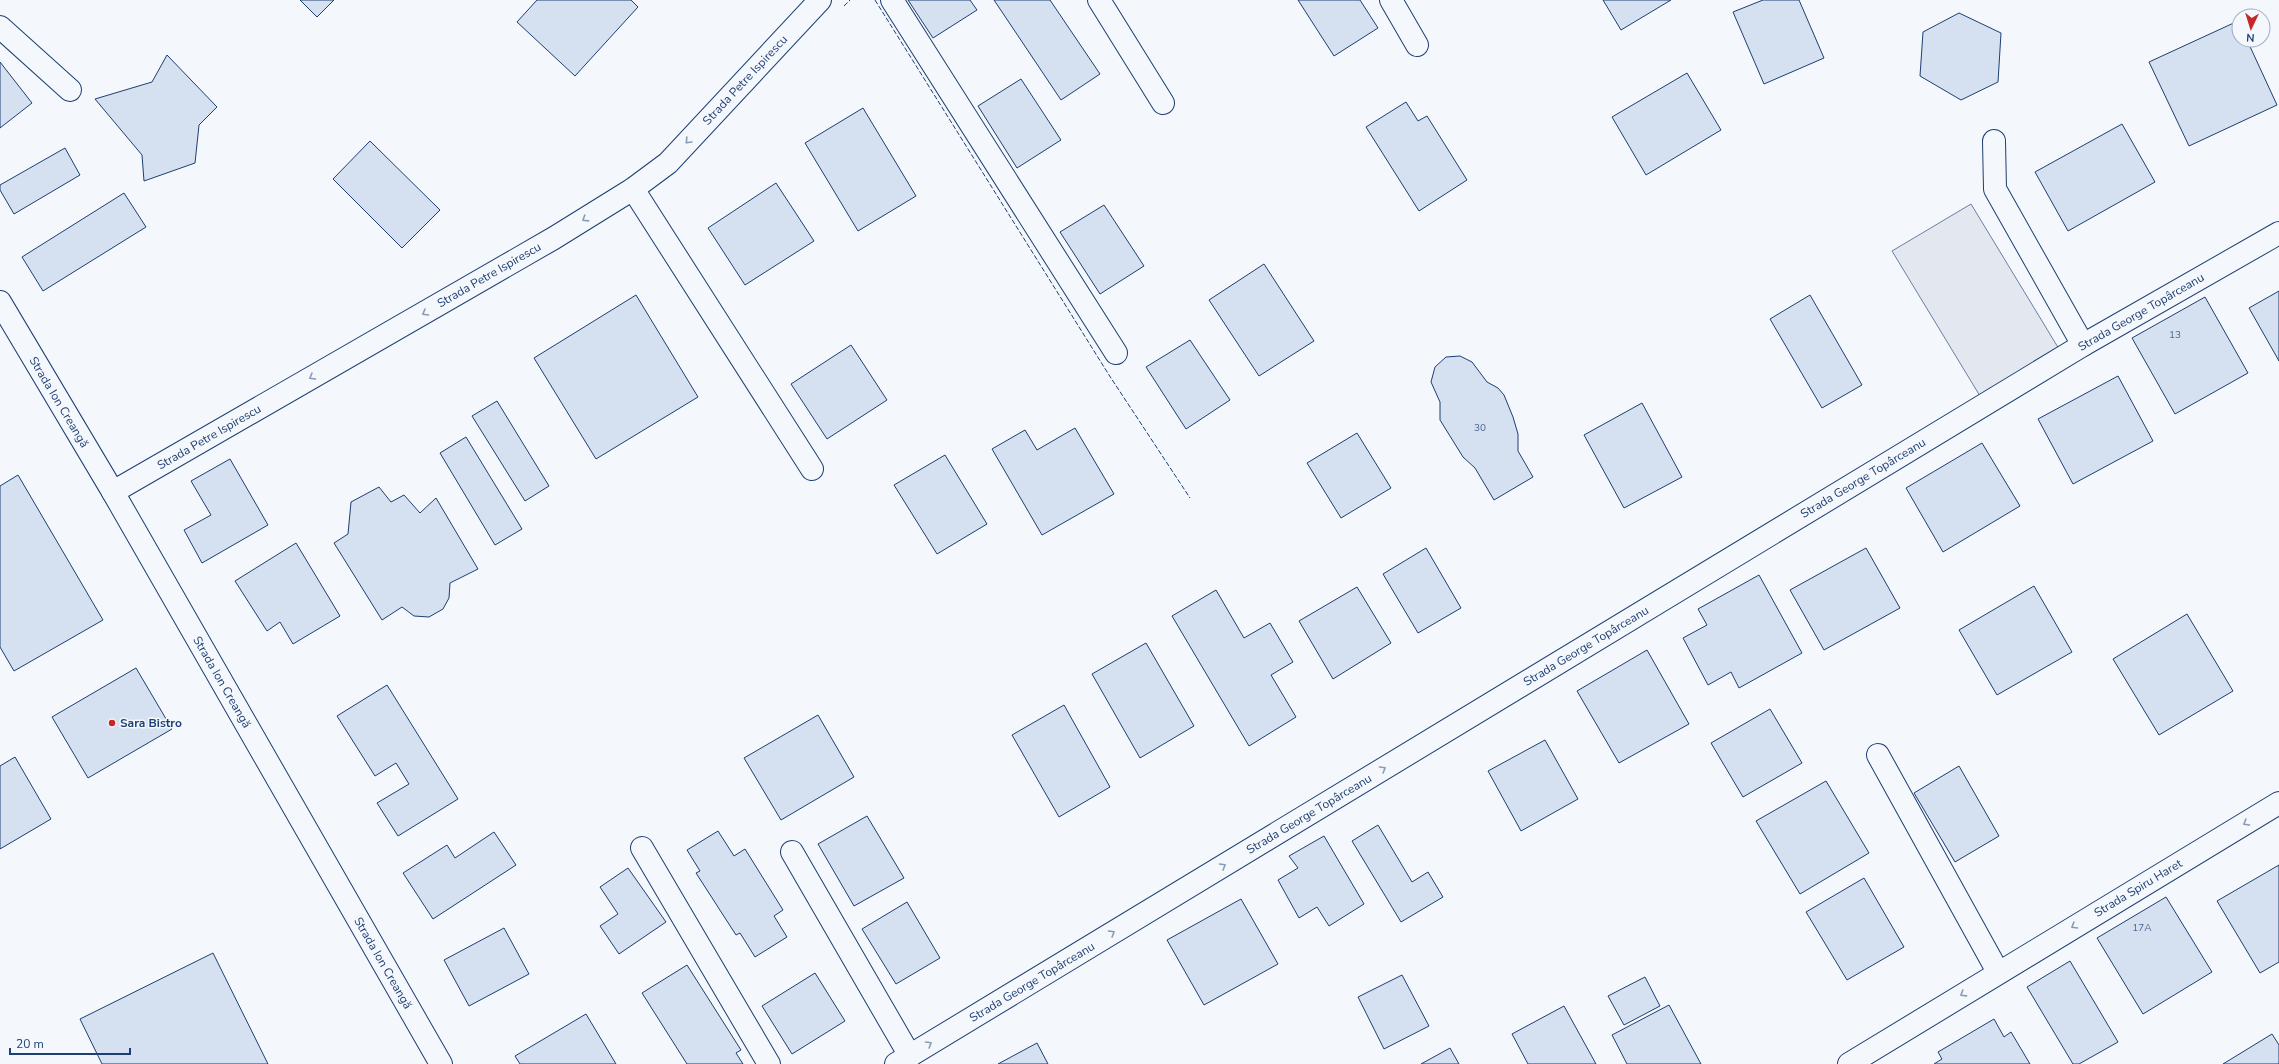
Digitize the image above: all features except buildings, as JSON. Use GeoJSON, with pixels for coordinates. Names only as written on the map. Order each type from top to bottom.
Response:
{"type":"FeatureCollection","features":[{"type":"Feature","properties":{"kind":"street","name":"Strada Petre Ispirescu"},"geometry":{"type":"LineString","coordinates":[[113,492],[554,238],[633,189],[668,163],[820,0]]}},
{"type":"Feature","properties":{"kind":"street"},"geometry":{"type":"LineString","coordinates":[[892,0],[1116,353]]}},
{"type":"Feature","properties":{"kind":"street"},"geometry":{"type":"LineString","coordinates":[[1099,0],[1163,103]]}},
{"type":"Feature","properties":{"kind":"street"},"geometry":{"type":"LineString","coordinates":[[1391,0],[1417,45]]}},
{"type":"Feature","properties":{"kind":"street"},"geometry":{"type":"LineString","coordinates":[[0,27],[70,90]]}},
{"type":"Feature","properties":{"kind":"street"},"geometry":{"type":"LineString","coordinates":[[1994,141],[1995,189],[2083,345]]}},
{"type":"Feature","properties":{"kind":"street"},"geometry":{"type":"LineString","coordinates":[[633,189],[812,469]]}},
{"type":"Feature","properties":{"kind":"street","name":"Strada George Topârceanu"},"geometry":{"type":"LineString","coordinates":[[903,1060],[2083,345],[2279,232]]}},
{"type":"Feature","properties":{"kind":"street","name":"Strada Ion Creangă"},"geometry":{"type":"LineString","coordinates":[[0,302],[113,492],[440,1064]]}},
{"type":"Feature","properties":{"kind":"street"},"geometry":{"type":"LineString","coordinates":[[1878,756],[1998,972]]}},
{"type":"Feature","properties":{"kind":"street","name":"Strada Spiru Haret"},"geometry":{"type":"LineString","coordinates":[[1848,1064],[2279,803]]}},
{"type":"Feature","properties":{"kind":"street"},"geometry":{"type":"LineString","coordinates":[[642,848],[769,1064]]}},
{"type":"Feature","properties":{"kind":"street"},"geometry":{"type":"LineString","coordinates":[[792,852],[903,1060]]}},
{"type":"Feature","properties":{"kind":"shaded area"},"geometry":{"type":"Polygon","coordinates":[[[1971,204],[2059,349],[1980,396],[1892,251],[1971,204]]]}},
{"type":"Feature","properties":{"kind":"fence"},"geometry":{"type":"LineString","coordinates":[[844,6],[850,0]]}},
{"type":"Feature","properties":{"kind":"fence"},"geometry":{"type":"LineString","coordinates":[[875,0],[1109,375],[1190,498]]}},
{"type":"Feature","properties":{"kind":"place","name":"Sara Bistro"},"geometry":{"type":"Point","coordinates":[112,723]}}]}
